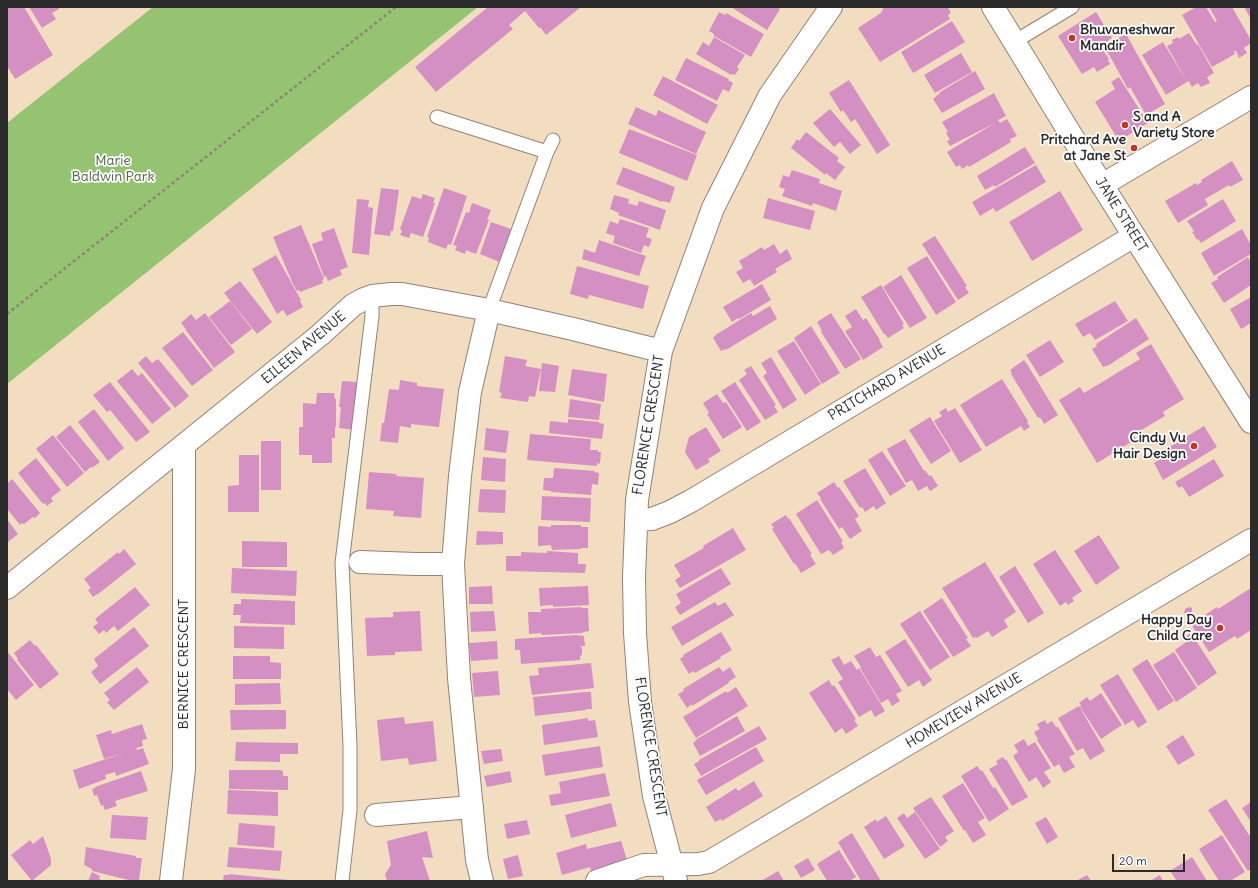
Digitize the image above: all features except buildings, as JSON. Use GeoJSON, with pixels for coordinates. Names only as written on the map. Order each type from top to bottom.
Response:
{"type":"FeatureCollection","features":[{"type":"Feature","properties":{"kind":"street","name":"FLORENCE CRESCENT"},"geometry":{"type":"LineString","coordinates":[[674,873],[654,796],[640,702],[635,633],[634,577],[637,500],[661,351],[713,208],[770,96],[831,7]]}},
{"type":"Feature","properties":{"kind":"street","name":"JANE STREET"},"geometry":{"type":"LineString","coordinates":[[993,7],[1102,185],[1251,422]]}},
{"type":"Feature","properties":{"kind":"street"},"geometry":{"type":"LineString","coordinates":[[1102,185],[1251,97]]}},
{"type":"Feature","properties":{"kind":"street","name":"PRITCHARD AVENUE"},"geometry":{"type":"LineString","coordinates":[[636,520],[652,519],[691,501],[1134,236]]}},
{"type":"Feature","properties":{"kind":"street","name":"EILEEN AVENUE"},"geometry":{"type":"LineString","coordinates":[[7,588],[320,335],[353,305],[372,296],[402,294],[489,310],[574,329],[661,351]]}},
{"type":"Feature","properties":{"kind":"street"},"geometry":{"type":"LineString","coordinates":[[482,881],[477,860],[459,678],[453,564],[460,476],[470,392],[489,310]]}},
{"type":"Feature","properties":{"kind":"street","name":"BERNICE CRESCENT"},"geometry":{"type":"LineString","coordinates":[[171,881],[184,769],[184,446]]}},
{"type":"Feature","properties":{"kind":"street","name":"HOMEVIEW AVENUE"},"geometry":{"type":"LineString","coordinates":[[597,881],[644,865],[674,873],[698,864],[709,862],[1251,540]]}},
{"type":"Feature","properties":{"kind":"street"},"geometry":{"type":"LineString","coordinates":[[360,562],[453,564]]}},
{"type":"Feature","properties":{"kind":"street"},"geometry":{"type":"LineString","coordinates":[[376,815],[472,807]]}},
{"type":"Feature","properties":{"kind":"lane"},"geometry":{"type":"LineString","coordinates":[[1014,42],[1072,7]]}},
{"type":"Feature","properties":{"kind":"lane"},"geometry":{"type":"LineString","coordinates":[[437,117],[550,146],[489,310]]}},
{"type":"Feature","properties":{"kind":"lane"},"geometry":{"type":"LineString","coordinates":[[342,881],[350,810],[350,746],[342,563],[372,316],[372,296]]}},
{"type":"Feature","properties":{"kind":"path"},"geometry":{"type":"LineString","coordinates":[[7,314],[396,7]]}},
{"type":"Feature","properties":{"kind":"green space","name":"Marie Baldwin Park"},"geometry":{"type":"Polygon","coordinates":[[[153,7],[478,7],[7,384],[7,123],[153,7]]]}},
{"type":"Feature","properties":{"kind":"place","name":"Bhuvaneshwar Mandir"},"geometry":{"type":"Point","coordinates":[1072,38]}},
{"type":"Feature","properties":{"kind":"place","name":"S and A Variety Store"},"geometry":{"type":"Point","coordinates":[1125,125]}},
{"type":"Feature","properties":{"kind":"place","name":"Pritchard Ave at Jane St"},"geometry":{"type":"Point","coordinates":[1134,148]}},
{"type":"Feature","properties":{"kind":"place","name":"Cindy Vu Hair Design"},"geometry":{"type":"Point","coordinates":[1194,446]}},
{"type":"Feature","properties":{"kind":"place","name":"Happy Day Child Care"},"geometry":{"type":"Point","coordinates":[1220,628]}}]}
